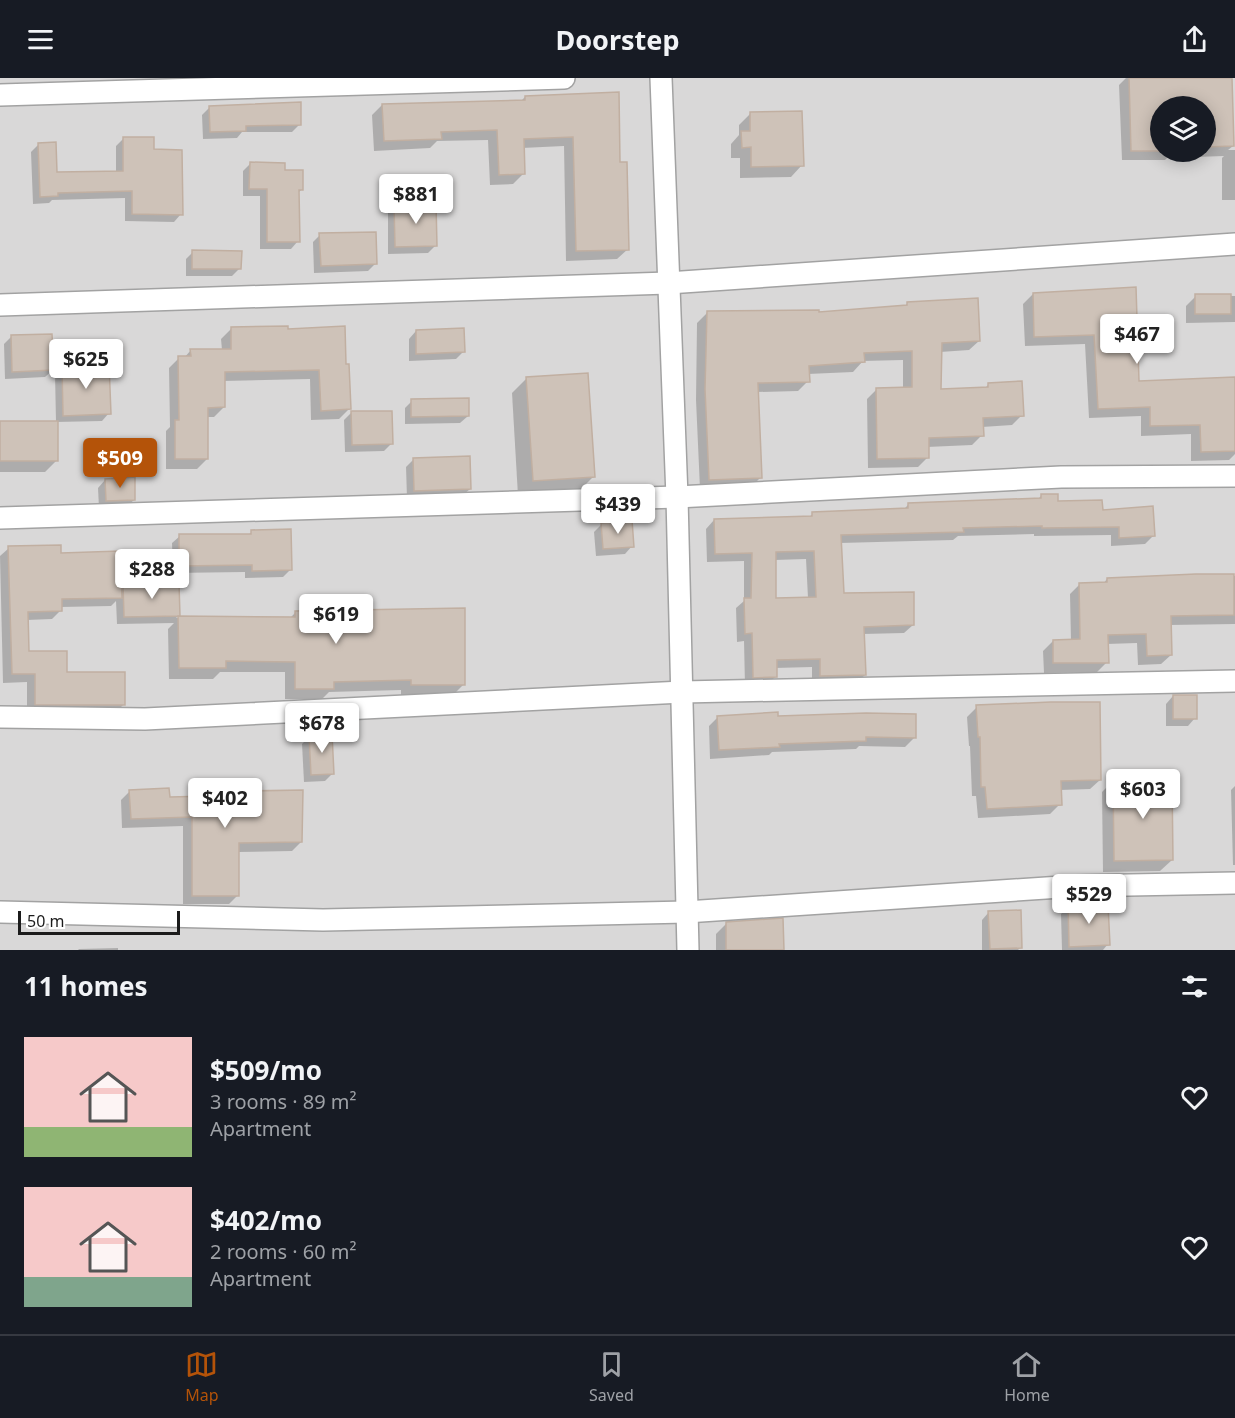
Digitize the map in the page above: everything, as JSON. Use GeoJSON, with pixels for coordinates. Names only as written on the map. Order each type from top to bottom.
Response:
{"type":"FeatureCollection","features":[{"type":"Feature","properties":{"kind":"street"},"geometry":{"type":"LineString","coordinates":[[0,95],[564,78]]}},
{"type":"Feature","properties":{"kind":"street"},"geometry":{"type":"LineString","coordinates":[[661,78],[677,497],[688,950]]}},
{"type":"Feature","properties":{"kind":"street"},"geometry":{"type":"LineString","coordinates":[[0,305],[668,283],[1235,244]]}},
{"type":"Feature","properties":{"kind":"street"},"geometry":{"type":"LineString","coordinates":[[0,519],[677,497],[1061,477],[1235,476]]}},
{"type":"Feature","properties":{"kind":"street"},"geometry":{"type":"LineString","coordinates":[[0,717],[145,719],[682,692],[1235,681]]}},
{"type":"Feature","properties":{"kind":"street"},"geometry":{"type":"LineString","coordinates":[[0,912],[323,920],[686,912],[1076,886],[1235,883]]}},
{"type":"Feature","properties":{"kind":"shaded area"},"geometry":{"type":"Polygon","coordinates":[[[0,78],[1235,78],[1235,950],[0,950],[0,78]]]}},
{"type":"Feature","properties":{"kind":"building"},"geometry":{"type":"Polygon","coordinates":[[[1129,78],[1232,78],[1234,146],[1216,147],[1216,96],[1150,96],[1150,151],[1131,151],[1129,78]]]}},
{"type":"Feature","properties":{"kind":"building"},"geometry":{"type":"Polygon","coordinates":[[[619,92],[620,162],[627,162],[629,250],[576,251],[573,137],[524,139],[525,174],[499,175],[497,130],[441,132],[442,139],[384,141],[382,104],[525,100],[525,96],[619,92]]]}},
{"type":"Feature","properties":{"kind":"building"},"geometry":{"type":"Polygon","coordinates":[[[301,102],[301,125],[246,126],[246,131],[210,132],[209,106],[301,102]]]}},
{"type":"Feature","properties":{"kind":"building"},"geometry":{"type":"Polygon","coordinates":[[[802,111],[804,166],[751,167],[751,147],[742,148],[741,131],[750,131],[750,112],[802,111]]]}},
{"type":"Feature","properties":{"kind":"building"},"geometry":{"type":"Polygon","coordinates":[[[123,137],[154,137],[154,149],[182,150],[183,215],[132,214],[132,191],[58,193],[58,196],[40,197],[38,143],[56,142],[57,172],[123,171],[123,137]]]}},
{"type":"Feature","properties":{"kind":"building"},"geometry":{"type":"Polygon","coordinates":[[[250,162],[285,163],[285,170],[303,170],[303,190],[299,190],[300,242],[267,242],[267,189],[249,189],[250,162]]]}},
{"type":"Feature","properties":{"kind":"building"},"geometry":{"type":"Polygon","coordinates":[[[436,203],[437,246],[395,247],[394,204],[436,203]]]}},
{"type":"Feature","properties":{"kind":"building"},"geometry":{"type":"Polygon","coordinates":[[[376,232],[377,264],[321,266],[319,233],[376,232]]]}},
{"type":"Feature","properties":{"kind":"building"},"geometry":{"type":"Polygon","coordinates":[[[192,250],[242,251],[241,269],[192,269],[192,250]]]}},
{"type":"Feature","properties":{"kind":"building"},"geometry":{"type":"Polygon","coordinates":[[[1136,287],[1139,381],[1235,377],[1235,451],[1201,452],[1200,425],[1150,426],[1150,407],[1098,409],[1094,335],[1034,337],[1033,293],[1136,287]]]}},
{"type":"Feature","properties":{"kind":"building"},"geometry":{"type":"Polygon","coordinates":[[[1195,294],[1231,294],[1231,314],[1195,314],[1195,294]]]}},
{"type":"Feature","properties":{"kind":"building"},"geometry":{"type":"Polygon","coordinates":[[[978,298],[980,341],[942,343],[941,389],[988,387],[988,383],[1022,381],[1024,416],[983,418],[984,436],[929,438],[929,458],[877,459],[876,388],[912,387],[912,351],[864,353],[865,362],[809,366],[810,382],[758,383],[762,478],[709,480],[705,389],[707,311],[819,310],[819,312],[907,305],[907,302],[978,298]]]}},
{"type":"Feature","properties":{"kind":"building"},"geometry":{"type":"Polygon","coordinates":[[[288,326],[288,329],[345,326],[351,409],[321,411],[319,370],[225,372],[225,407],[208,408],[208,459],[175,459],[175,420],[179,420],[178,356],[191,356],[190,349],[231,349],[231,327],[288,326]]]}},
{"type":"Feature","properties":{"kind":"building"},"geometry":{"type":"Polygon","coordinates":[[[464,328],[465,352],[416,354],[416,330],[464,328]]]}},
{"type":"Feature","properties":{"kind":"building"},"geometry":{"type":"Polygon","coordinates":[[[52,334],[54,370],[12,372],[11,335],[52,334]]]}},
{"type":"Feature","properties":{"kind":"building"},"geometry":{"type":"Polygon","coordinates":[[[109,363],[111,414],[63,416],[62,365],[109,363]]]}},
{"type":"Feature","properties":{"kind":"building"},"geometry":{"type":"Polygon","coordinates":[[[588,373],[595,477],[533,481],[526,377],[588,373]]]}},
{"type":"Feature","properties":{"kind":"building"},"geometry":{"type":"Polygon","coordinates":[[[469,398],[469,416],[411,417],[411,399],[469,398]]]}},
{"type":"Feature","properties":{"kind":"building"},"geometry":{"type":"Polygon","coordinates":[[[351,411],[392,411],[393,444],[352,445],[351,411]]]}},
{"type":"Feature","properties":{"kind":"building"},"geometry":{"type":"Polygon","coordinates":[[[0,421],[58,421],[58,461],[0,461],[0,421]]]}},
{"type":"Feature","properties":{"kind":"building"},"geometry":{"type":"Polygon","coordinates":[[[470,456],[471,489],[414,491],[413,458],[470,456]]]}},
{"type":"Feature","properties":{"kind":"building"},"geometry":{"type":"Polygon","coordinates":[[[135,477],[135,500],[106,501],[105,479],[135,477]]]}},
{"type":"Feature","properties":{"kind":"building"},"geometry":{"type":"Polygon","coordinates":[[[1041,494],[1058,494],[1058,501],[1102,500],[1103,510],[1153,506],[1155,536],[1119,538],[1119,527],[1042,528],[1042,526],[963,528],[964,532],[841,535],[844,593],[914,592],[914,625],[864,627],[866,675],[820,676],[820,659],[777,660],[777,677],[753,678],[752,633],[745,634],[744,598],[751,598],[752,553],[715,554],[714,519],[812,516],[812,512],[908,508],[908,503],[1041,498],[1041,494]],[[814,551],[776,552],[776,598],[816,597],[814,551]]]}},
{"type":"Feature","properties":{"kind":"building"},"geometry":{"type":"Polygon","coordinates":[[[632,520],[634,547],[603,549],[601,523],[632,520]]]}},
{"type":"Feature","properties":{"kind":"building"},"geometry":{"type":"Polygon","coordinates":[[[291,529],[292,570],[252,571],[252,565],[179,566],[179,534],[251,534],[251,530],[291,529]]]}},
{"type":"Feature","properties":{"kind":"building"},"geometry":{"type":"Polygon","coordinates":[[[61,545],[61,553],[120,551],[122,598],[62,599],[62,611],[28,612],[29,651],[67,651],[67,672],[125,672],[125,705],[35,705],[35,674],[12,674],[8,546],[61,545]]]}},
{"type":"Feature","properties":{"kind":"building"},"geometry":{"type":"Polygon","coordinates":[[[1234,574],[1234,615],[1171,616],[1172,655],[1147,656],[1146,634],[1108,635],[1109,663],[1053,663],[1053,640],[1080,639],[1079,583],[1107,582],[1107,578],[1234,574]]]}},
{"type":"Feature","properties":{"kind":"building"},"geometry":{"type":"Polygon","coordinates":[[[179,583],[180,616],[124,617],[123,584],[179,583]]]}},
{"type":"Feature","properties":{"kind":"building"},"geometry":{"type":"Polygon","coordinates":[[[465,608],[465,685],[411,685],[411,680],[334,682],[334,689],[295,689],[295,662],[226,661],[226,668],[179,668],[178,616],[295,617],[295,611],[465,608]]]}},
{"type":"Feature","properties":{"kind":"building"},"geometry":{"type":"Polygon","coordinates":[[[1173,695],[1197,695],[1197,719],[1173,719],[1173,695]]]}},
{"type":"Feature","properties":{"kind":"building"},"geometry":{"type":"Polygon","coordinates":[[[1100,702],[1101,780],[1061,781],[1062,805],[987,809],[985,787],[981,787],[980,737],[978,737],[976,705],[1100,702]]]}},
{"type":"Feature","properties":{"kind":"building"},"geometry":{"type":"Polygon","coordinates":[[[778,712],[778,716],[916,714],[916,738],[866,737],[866,741],[779,744],[780,747],[719,750],[717,716],[778,712]]]}},
{"type":"Feature","properties":{"kind":"building"},"geometry":{"type":"Polygon","coordinates":[[[332,734],[334,774],[311,775],[309,735],[332,734]]]}},
{"type":"Feature","properties":{"kind":"building"},"geometry":{"type":"Polygon","coordinates":[[[1172,778],[1173,860],[1114,861],[1113,779],[1172,778]]]}},
{"type":"Feature","properties":{"kind":"building"},"geometry":{"type":"Polygon","coordinates":[[[169,788],[170,797],[247,795],[247,791],[303,790],[302,842],[239,843],[239,896],[192,896],[192,817],[131,819],[129,790],[169,788]]]}},
{"type":"Feature","properties":{"kind":"building"},"geometry":{"type":"Polygon","coordinates":[[[1108,904],[1110,945],[1069,947],[1068,905],[1108,904]]]}},
{"type":"Feature","properties":{"kind":"building"},"geometry":{"type":"Polygon","coordinates":[[[1021,910],[1022,948],[990,949],[988,911],[1021,910]]]}},
{"type":"Feature","properties":{"kind":"building"},"geometry":{"type":"Polygon","coordinates":[[[783,918],[784,950],[726,950],[726,922],[783,918]]]}}]}
